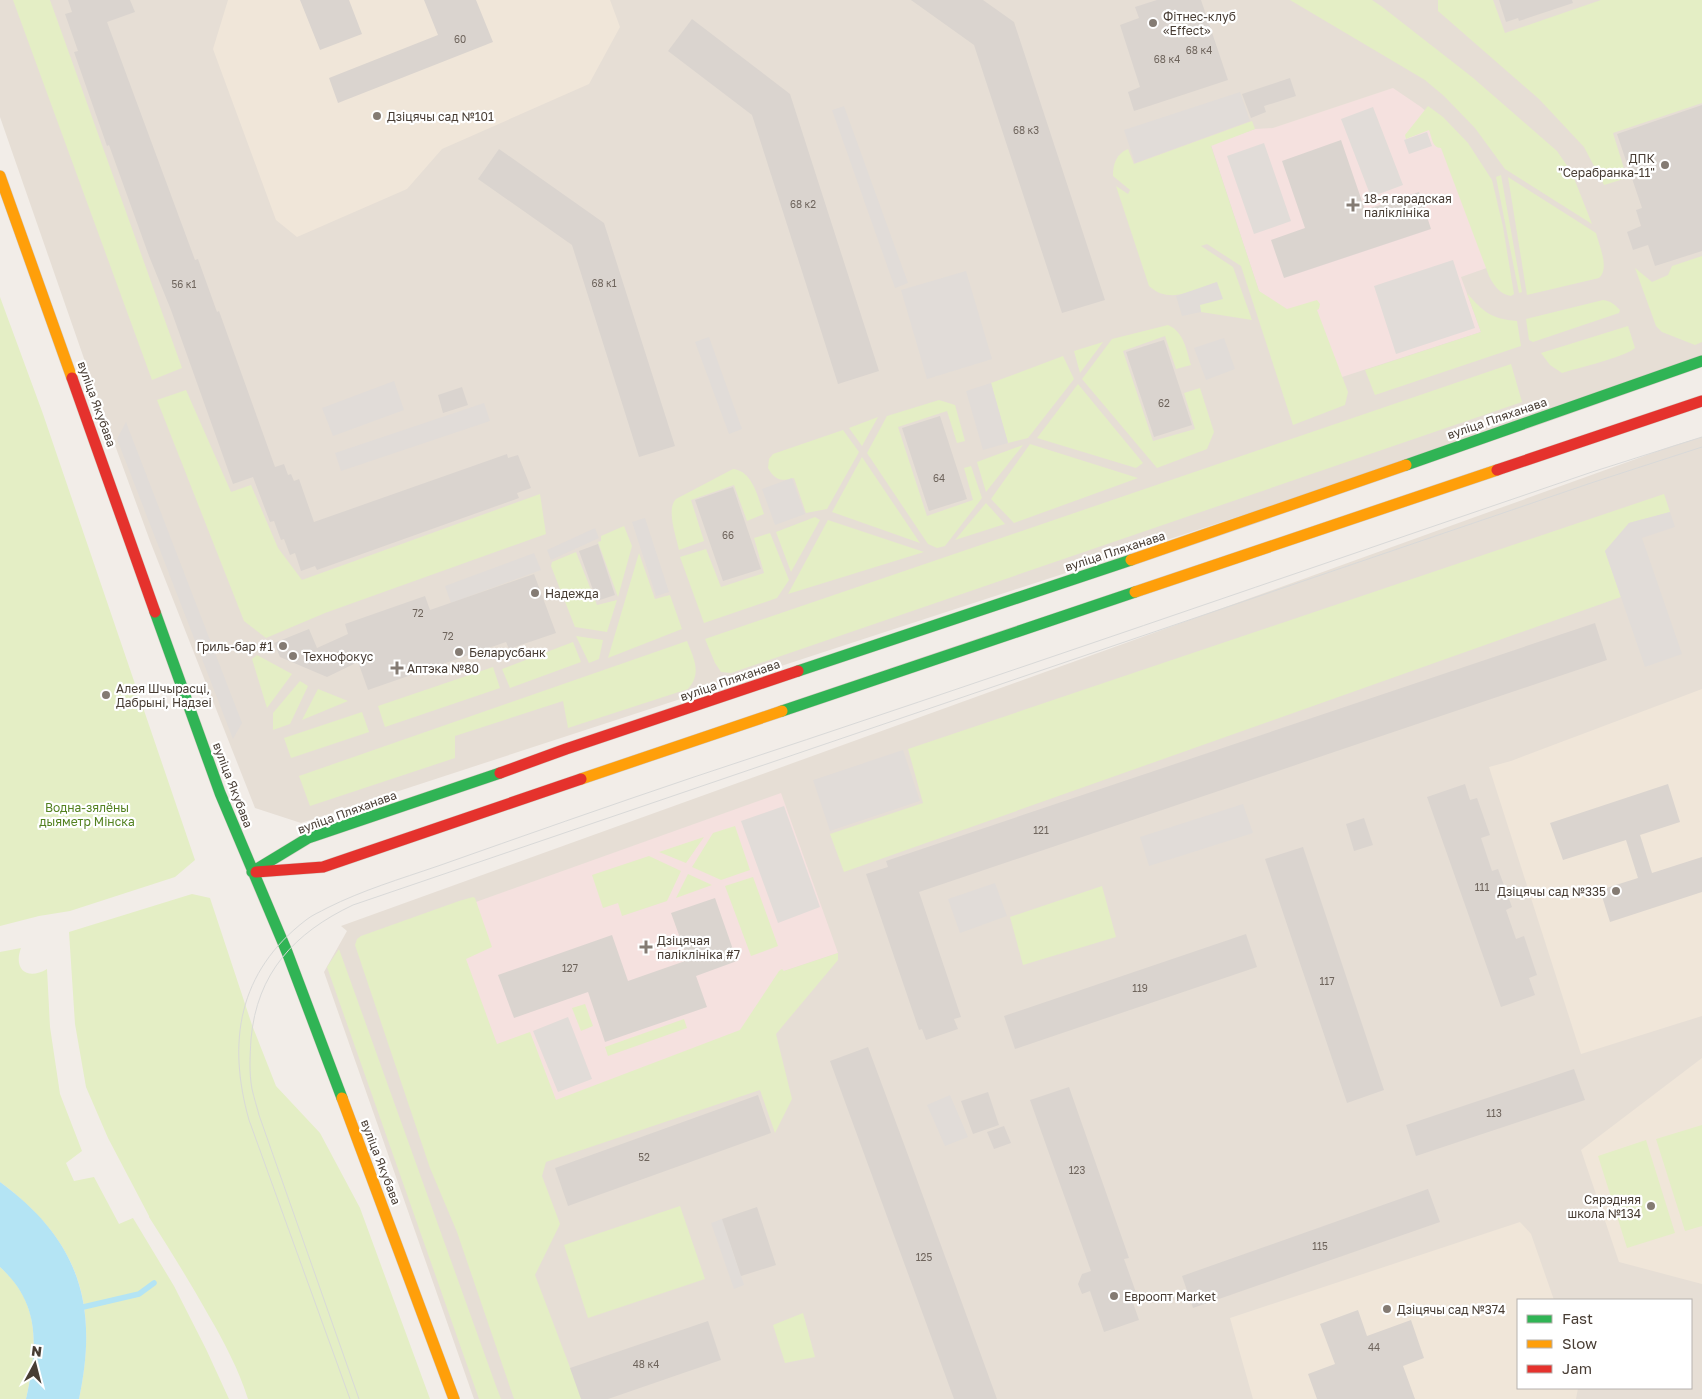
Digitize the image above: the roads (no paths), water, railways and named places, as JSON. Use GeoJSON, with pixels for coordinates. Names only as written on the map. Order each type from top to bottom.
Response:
{"type":"FeatureCollection","features":[{"type":"Feature","properties":{"kind":"main road","name":"вуліца Якубава"},"geometry":{"type":"LineString","coordinates":[[0,176],[220,792],[252,872],[288,952],[454,1399]]}},
{"type":"Feature","properties":{"kind":"main road","name":"вуліца Пляханава"},"geometry":{"type":"LineString","coordinates":[[252,872],[308,838],[718,698],[1210,538],[1702,361]]}},
{"type":"Feature","properties":{"kind":"main road"},"geometry":{"type":"LineString","coordinates":[[252,872],[323,867],[1217,560],[1702,401]]}},
{"type":"Feature","properties":{"kind":"water"},"geometry":{"type":"Polygon","coordinates":[[[0,1182],[27,1204],[48,1227],[65,1251],[77,1277],[84,1304],[86,1334],[85,1365],[79,1399],[26,1399],[34,1345],[33,1328],[30,1312],[23,1297],[14,1282],[0,1267],[0,1182]]]}},
{"type":"Feature","properties":{"kind":"waterway"},"geometry":{"type":"LineString","coordinates":[[79,1308],[139,1294],[154,1283]]}},
{"type":"Feature","properties":{"kind":"tram line"},"geometry":{"type":"LineString","coordinates":[[350,1399],[249,1120],[242,1091],[239,1063],[239,1036],[244,1010],[252,986],[265,962],[283,940],[308,918],[368,890],[630,799],[1592,472],[1702,437]]}},
{"type":"Feature","properties":{"kind":"tram line"},"geometry":{"type":"LineString","coordinates":[[359,1399],[259,1115],[250,1077],[251,1039],[261,994],[270,975],[282,958],[296,942],[313,928],[353,905],[1591,483],[1702,447]]}},
{"type":"Feature","properties":{"kind":"place","name":"Фітнес-клуб «Effect»"},"geometry":{"type":"Point","coordinates":[1153,23]}},
{"type":"Feature","properties":{"kind":"place","name":"Дзіцячы сад №101"},"geometry":{"type":"Point","coordinates":[377,116]}},
{"type":"Feature","properties":{"kind":"place","name":"ДПК \"Серабранка-11\""},"geometry":{"type":"Point","coordinates":[1665,165]}},
{"type":"Feature","properties":{"kind":"place","name":"18-я гарадская паліклініка"},"geometry":{"type":"Point","coordinates":[1353,205]}},
{"type":"Feature","properties":{"kind":"place","name":"Надежда"},"geometry":{"type":"Point","coordinates":[535,593]}},
{"type":"Feature","properties":{"kind":"place","name":"Гриль-бар #1"},"geometry":{"type":"Point","coordinates":[283,646]}},
{"type":"Feature","properties":{"kind":"place","name":"Беларусбанк"},"geometry":{"type":"Point","coordinates":[459,652]}},
{"type":"Feature","properties":{"kind":"place","name":"Технофокус"},"geometry":{"type":"Point","coordinates":[293,656]}},
{"type":"Feature","properties":{"kind":"place","name":"Аптэка №80"},"geometry":{"type":"Point","coordinates":[397,668]}},
{"type":"Feature","properties":{"kind":"place","name":"Алея Шчырасці, Дабрыні, Надзеі"},"geometry":{"type":"Point","coordinates":[106,695]}},
{"type":"Feature","properties":{"kind":"place","name":"Дзіцячы сад №335"},"geometry":{"type":"Point","coordinates":[1616,891]}},
{"type":"Feature","properties":{"kind":"place","name":"Дзіцячая паліклініка #7"},"geometry":{"type":"Point","coordinates":[646,947]}},
{"type":"Feature","properties":{"kind":"place","name":"Сярэдняя школа №134"},"geometry":{"type":"Point","coordinates":[1651,1206]}},
{"type":"Feature","properties":{"kind":"place","name":"Евроопт Market"},"geometry":{"type":"Point","coordinates":[1114,1296]}},
{"type":"Feature","properties":{"kind":"place","name":"Дзіцячы сад №374"},"geometry":{"type":"Point","coordinates":[1387,1309]}},
{"type":"Feature","properties":{"kind":"park label","name":"Водна-зялёны дыяметр Мінска"},"geometry":{"type":"Point","coordinates":[87,814]}}]}
